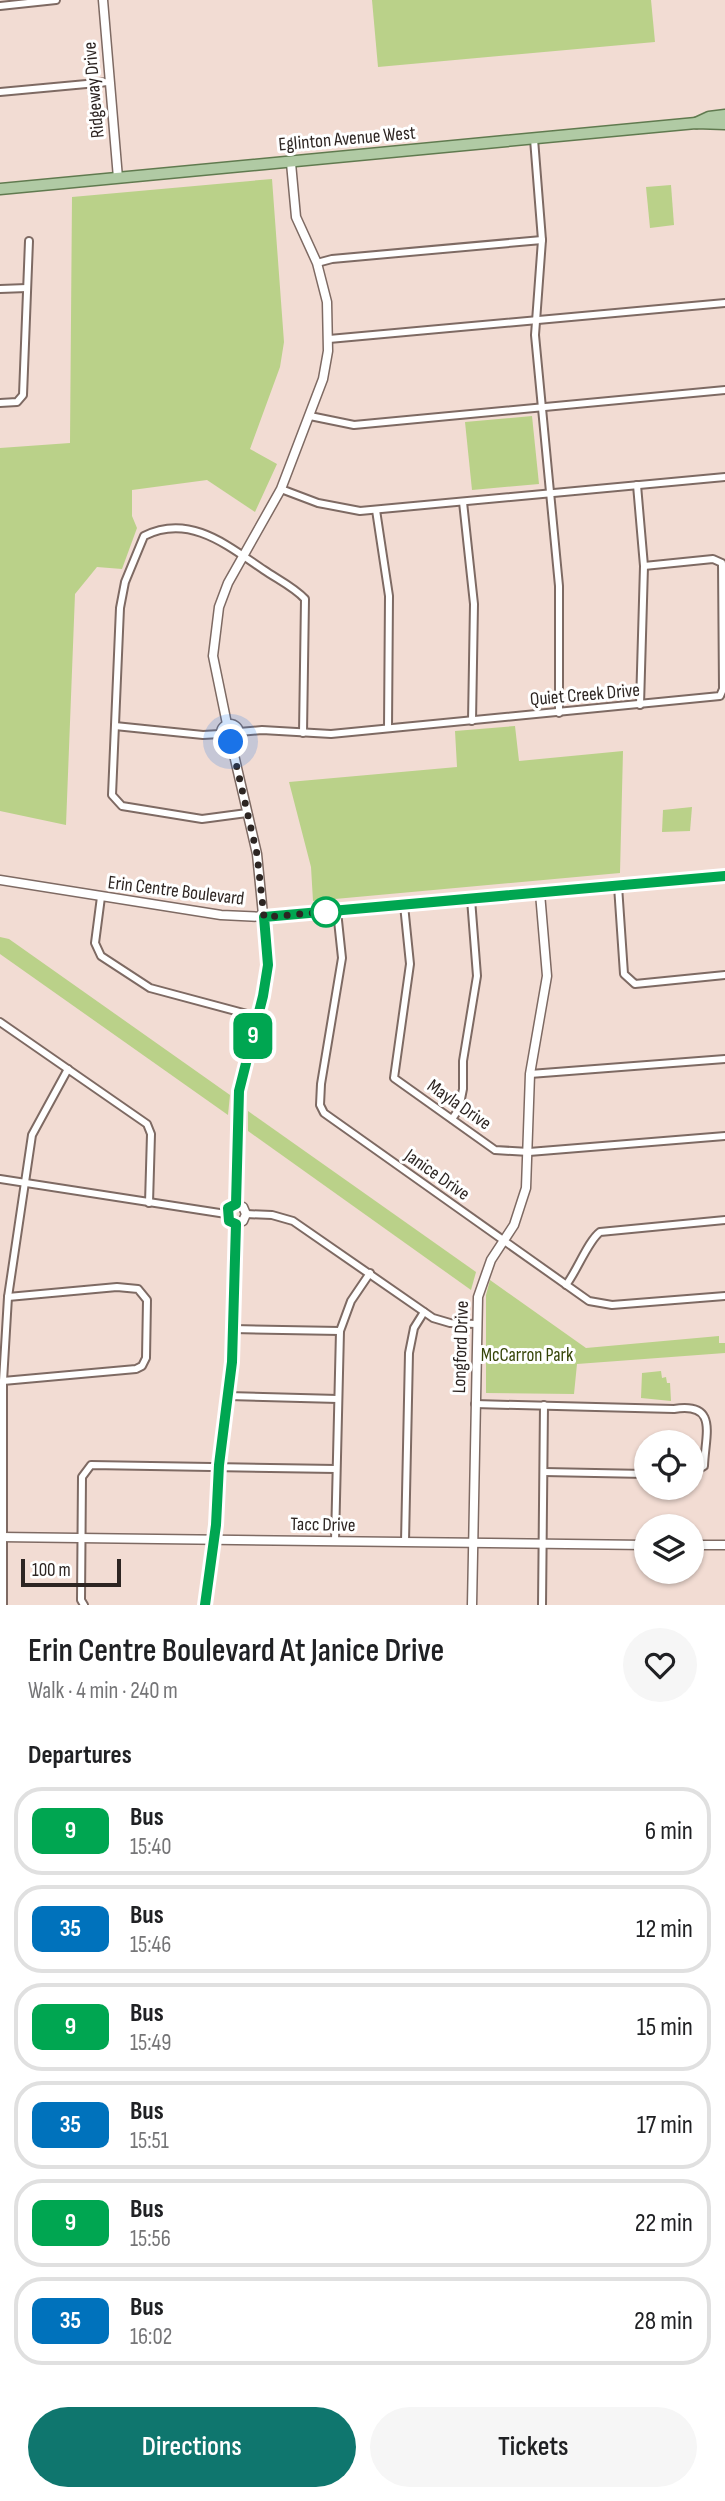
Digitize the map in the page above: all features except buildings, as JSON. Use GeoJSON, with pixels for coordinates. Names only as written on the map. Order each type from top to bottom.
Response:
{"type":"FeatureCollection","features":[{"type":"Feature","properties":{"kind":"main road","name":"Eglinton Avenue West"},"geometry":{"type":"LineString","coordinates":[[696,123],[709,117],[725,116]]}},
{"type":"Feature","properties":{"kind":"main road","name":"Eglinton Avenue West"},"geometry":{"type":"LineString","coordinates":[[0,189],[696,123],[725,124]]}},
{"type":"Feature","properties":{"kind":"street"},"geometry":{"type":"LineString","coordinates":[[0,6],[56,0]]}},
{"type":"Feature","properties":{"kind":"street","name":"Ridgeway Drive"},"geometry":{"type":"LineString","coordinates":[[105,1],[108,82],[118,178]]}},
{"type":"Feature","properties":{"kind":"street"},"geometry":{"type":"LineString","coordinates":[[0,92],[108,82]]}},
{"type":"Feature","properties":{"kind":"street"},"geometry":{"type":"LineString","coordinates":[[534,139],[542,240],[535,320],[559,586],[559,713]]}},
{"type":"Feature","properties":{"kind":"street"},"geometry":{"type":"LineString","coordinates":[[227,724],[213,656],[214,633],[223,595],[281,489],[323,379],[329,339],[327,302],[317,263],[296,217],[291,163]]}},
{"type":"Feature","properties":{"kind":"street"},"geometry":{"type":"LineString","coordinates":[[317,263],[332,258],[542,240]]}},
{"type":"Feature","properties":{"kind":"street"},"geometry":{"type":"LineString","coordinates":[[0,403],[17,402],[23,395],[29,241]]}},
{"type":"Feature","properties":{"kind":"street"},"geometry":{"type":"LineString","coordinates":[[0,289],[27,288]]}},
{"type":"Feature","properties":{"kind":"street"},"geometry":{"type":"LineString","coordinates":[[329,339],[725,303]]}},
{"type":"Feature","properties":{"kind":"street"},"geometry":{"type":"LineString","coordinates":[[310,416],[354,425],[725,390]]}},
{"type":"Feature","properties":{"kind":"street"},"geometry":{"type":"LineString","coordinates":[[281,489],[331,506],[376,510],[725,477]]}},
{"type":"Feature","properties":{"kind":"street"},"geometry":{"type":"LineString","coordinates":[[637,485],[644,566],[640,705]]}},
{"type":"Feature","properties":{"kind":"street"},"geometry":{"type":"LineString","coordinates":[[463,502],[474,604],[472,721]]}},
{"type":"Feature","properties":{"kind":"street"},"geometry":{"type":"LineString","coordinates":[[376,510],[389,596],[388,728]]}},
{"type":"Feature","properties":{"kind":"street"},"geometry":{"type":"LineString","coordinates":[[247,813],[202,819],[122,806],[112,795],[122,595],[144,537],[154,532],[197,530],[217,538],[305,598],[303,733]]}},
{"type":"Feature","properties":{"kind":"street","name":"Quiet Creek Drive"},"geometry":{"type":"LineString","coordinates":[[239,732],[331,734],[713,699],[720,696],[723,689],[722,563],[713,559],[644,566]]}},
{"type":"Feature","properties":{"kind":"street"},"geometry":{"type":"LineString","coordinates":[[115,726],[219,734],[231,742],[238,738],[239,732],[236,726],[227,724]]}},
{"type":"Feature","properties":{"kind":"street"},"geometry":{"type":"LineString","coordinates":[[219,734],[227,724]]}},
{"type":"Feature","properties":{"kind":"street"},"geometry":{"type":"LineString","coordinates":[[231,742],[257,854],[268,965],[239,1091],[236,1204]]}},
{"type":"Feature","properties":{"kind":"street","name":"Erin Centre Boulevard"},"geometry":{"type":"LineString","coordinates":[[0,880],[220,915],[264,917],[725,876]]}},
{"type":"Feature","properties":{"kind":"street"},"geometry":{"type":"LineString","coordinates":[[618,886],[624,974],[629,981],[635,984],[725,975]]}},
{"type":"Feature","properties":{"kind":"street","name":"Longford Drive"},"geometry":{"type":"LineString","coordinates":[[472,1605],[480,1284],[523,1204],[529,1152],[530,1074],[547,976],[540,893]]}},
{"type":"Feature","properties":{"kind":"street"},"geometry":{"type":"LineString","coordinates":[[101,897],[95,943],[101,956],[150,988],[258,1017]]}},
{"type":"Feature","properties":{"kind":"street"},"geometry":{"type":"LineString","coordinates":[[452,1119],[459,1109],[463,1089],[463,1061],[477,976],[471,899]]}},
{"type":"Feature","properties":{"kind":"street","name":"Mayla Drive"},"geometry":{"type":"LineString","coordinates":[[404,905],[410,964],[394,1078],[495,1150],[529,1152],[725,1136]]}},
{"type":"Feature","properties":{"kind":"street","name":"Janice Drive"},"geometry":{"type":"LineString","coordinates":[[337,911],[342,958],[321,1084],[320,1105],[324,1113],[589,1301],[612,1305],[725,1296]]}},
{"type":"Feature","properties":{"kind":"street"},"geometry":{"type":"LineString","coordinates":[[0,1022],[148,1126],[151,1134],[149,1203]]}},
{"type":"Feature","properties":{"kind":"street"},"geometry":{"type":"LineString","coordinates":[[530,1074],[725,1059]]}},
{"type":"Feature","properties":{"kind":"street"},"geometry":{"type":"LineString","coordinates":[[3,1605],[1,1537],[8,1297],[32,1135],[68,1069]]}},
{"type":"Feature","properties":{"kind":"street"},"geometry":{"type":"LineString","coordinates":[[0,1179],[226,1214]]}},
{"type":"Feature","properties":{"kind":"street"},"geometry":{"type":"LineString","coordinates":[[236,1204],[243,1207],[246,1214],[243,1221],[236,1224],[229,1221],[226,1214],[228,1208],[236,1204]]}},
{"type":"Feature","properties":{"kind":"street"},"geometry":{"type":"LineString","coordinates":[[246,1214],[272,1215],[293,1221],[424,1312],[445,1322],[477,1324]]}},
{"type":"Feature","properties":{"kind":"street"},"geometry":{"type":"LineString","coordinates":[[566,1285],[582,1264],[593,1238],[600,1232],[725,1220]]}},
{"type":"Feature","properties":{"kind":"street"},"geometry":{"type":"LineString","coordinates":[[205,1605],[228,1396],[236,1224]]}},
{"type":"Feature","properties":{"kind":"street"},"geometry":{"type":"LineString","coordinates":[[335,1541],[340,1331],[351,1301],[370,1273]]}},
{"type":"Feature","properties":{"kind":"street"},"geometry":{"type":"LineString","coordinates":[[4,1381],[136,1368],[142,1366],[146,1358],[147,1300],[138,1289],[117,1287],[8,1297]]}},
{"type":"Feature","properties":{"kind":"street"},"geometry":{"type":"LineString","coordinates":[[405,1542],[408,1353],[414,1328],[424,1312]]}},
{"type":"Feature","properties":{"kind":"street"},"geometry":{"type":"LineString","coordinates":[[233,1329],[340,1331]]}},
{"type":"Feature","properties":{"kind":"street"},"geometry":{"type":"LineString","coordinates":[[228,1396],[338,1399]]}},
{"type":"Feature","properties":{"kind":"street"},"geometry":{"type":"LineString","coordinates":[[475,1404],[674,1409],[692,1406],[702,1411],[706,1419],[704,1466]]}},
{"type":"Feature","properties":{"kind":"street"},"geometry":{"type":"LineString","coordinates":[[542,1605],[544,1405]]}},
{"type":"Feature","properties":{"kind":"street"},"geometry":{"type":"LineString","coordinates":[[84,1605],[81,1600],[82,1477],[91,1465],[336,1469]]}},
{"type":"Feature","properties":{"kind":"street"},"geometry":{"type":"LineString","coordinates":[[544,1472],[634,1474]]}},
{"type":"Feature","properties":{"kind":"street","name":"Tacc Drive"},"geometry":{"type":"LineString","coordinates":[[1,1537],[634,1545]]}},
{"type":"Feature","properties":{"kind":"street"},"geometry":{"type":"LineString","coordinates":[[704,1545],[725,1545]]}},
{"type":"Feature","properties":{"kind":"green space"},"geometry":{"type":"Polygon","coordinates":[[[372,0],[651,0],[655,42],[378,67],[372,0]]]}},
{"type":"Feature","properties":{"kind":"green space"},"geometry":{"type":"Polygon","coordinates":[[[272,179],[284,342],[280,367],[250,449],[277,464],[255,512],[207,480],[132,490],[132,516],[137,528],[122,569],[97,567],[75,594],[66,825],[0,811],[0,448],[70,443],[72,197],[272,179]]]}},
{"type":"Feature","properties":{"kind":"green space"},"geometry":{"type":"Polygon","coordinates":[[[671,185],[674,225],[650,228],[646,187],[671,185]]]}},
{"type":"Feature","properties":{"kind":"green space"},"geometry":{"type":"Polygon","coordinates":[[[532,416],[539,484],[472,490],[465,422],[532,416]]]}},
{"type":"Feature","properties":{"kind":"green space"},"geometry":{"type":"Polygon","coordinates":[[[515,726],[519,761],[623,751],[620,873],[313,901],[311,867],[289,782],[457,767],[455,731],[515,726]]]}},
{"type":"Feature","properties":{"kind":"green space"},"geometry":{"type":"Polygon","coordinates":[[[692,807],[690,831],[662,832],[663,810],[692,807]]]}},
{"type":"Feature","properties":{"kind":"green space"},"geometry":{"type":"Polygon","coordinates":[[[0,937],[9,939],[230,1095],[228,1115],[0,954],[0,937]]]}},
{"type":"Feature","properties":{"kind":"green space"},"geometry":{"type":"Polygon","coordinates":[[[248,1111],[476,1272],[471,1290],[248,1131],[248,1111]]]}},
{"type":"Feature","properties":{"kind":"green space","name":"McCarron Park"},"geometry":{"type":"Polygon","coordinates":[[[490,1280],[586,1348],[719,1336],[719,1343],[725,1343],[725,1353],[577,1364],[574,1394],[486,1393],[486,1295],[490,1280]]]}},
{"type":"Feature","properties":{"kind":"green space"},"geometry":{"type":"Polygon","coordinates":[[[661,1371],[662,1378],[666,1377],[667,1383],[670,1383],[671,1401],[641,1398],[642,1373],[661,1371]]]}},
{"type":"Feature","properties":{"kind":"bus line","name":"9"},"geometry":{"type":"LineString","coordinates":[[205,1605],[232,1362],[236,1224],[229,1221],[226,1214],[228,1208],[236,1204],[239,1091],[268,965],[264,917],[725,876]]}},
{"type":"Feature","properties":{"kind":"route"},"geometry":{"type":"LineString","coordinates":[[231,742],[257,854],[264,917],[326,912]]}}]}
